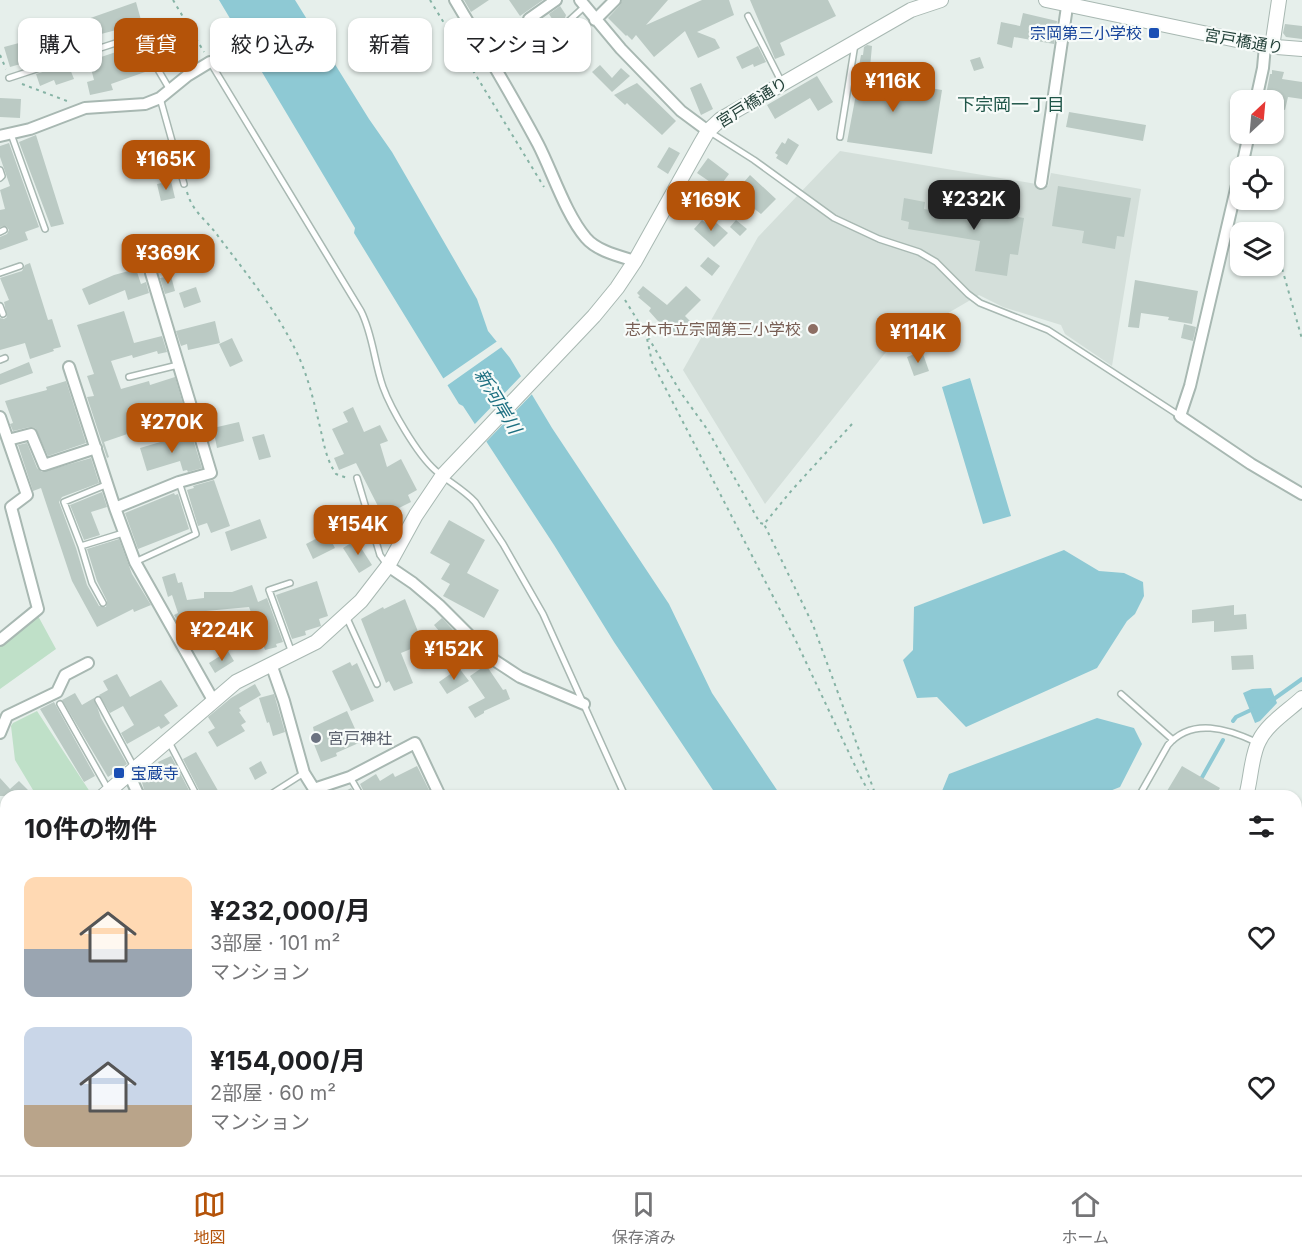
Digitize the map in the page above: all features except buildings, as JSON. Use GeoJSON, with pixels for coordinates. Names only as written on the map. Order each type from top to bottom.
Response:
{"type":"FeatureCollection","features":[{"type":"Feature","properties":{"kind":"street"},"geometry":{"type":"LineString","coordinates":[[455,0],[538,145],[585,237],[593,245],[635,261]]}},
{"type":"Feature","properties":{"kind":"street"},"geometry":{"type":"LineString","coordinates":[[530,18],[556,0]]}},
{"type":"Feature","properties":{"kind":"street"},"geometry":{"type":"LineString","coordinates":[[595,20],[615,0]]}},
{"type":"Feature","properties":{"kind":"street","name":"宮戸橋通り"},"geometry":{"type":"LineString","coordinates":[[1046,0],[1068,2],[1269,46],[1302,50]]}},
{"type":"Feature","properties":{"kind":"street"},"geometry":{"type":"LineString","coordinates":[[1258,90],[1279,0]]}},
{"type":"Feature","properties":{"kind":"street","name":"宮戸橋通り"},"geometry":{"type":"LineString","coordinates":[[111,790],[236,682],[316,642],[371,590],[443,475],[617,288],[635,261],[708,131],[721,118],[855,41],[932,1]]}},
{"type":"Feature","properties":{"kind":"street"},"geometry":{"type":"LineString","coordinates":[[1041,183],[1068,2]]}},
{"type":"Feature","properties":{"kind":"street"},"geometry":{"type":"LineString","coordinates":[[582,4],[621,49],[681,111],[708,131]]}},
{"type":"Feature","properties":{"kind":"street"},"geometry":{"type":"LineString","coordinates":[[6,135],[30,129],[84,108],[145,104],[160,99],[187,76],[210,62]]}},
{"type":"Feature","properties":{"kind":"street"},"geometry":{"type":"LineString","coordinates":[[1231,210],[1190,386],[1179,416],[1302,495]]}},
{"type":"Feature","properties":{"kind":"street"},"geometry":{"type":"LineString","coordinates":[[115,508],[179,482],[212,473],[195,424],[180,364],[151,273]]}},
{"type":"Feature","properties":{"kind":"street"},"geometry":{"type":"LineString","coordinates":[[69,367],[115,508],[135,561],[213,700]]}},
{"type":"Feature","properties":{"kind":"street"},"geometry":{"type":"LineString","coordinates":[[0,417],[27,495],[11,507],[38,609],[0,640]]}},
{"type":"Feature","properties":{"kind":"street"},"geometry":{"type":"LineString","coordinates":[[8,440],[32,434],[44,465],[96,448]]}},
{"type":"Feature","properties":{"kind":"street"},"geometry":{"type":"LineString","coordinates":[[388,566],[439,605],[494,660],[520,677],[584,704]]}},
{"type":"Feature","properties":{"kind":"street"},"geometry":{"type":"LineString","coordinates":[[0,733],[7,716],[57,692],[64,675],[88,663]]}},
{"type":"Feature","properties":{"kind":"street"},"geometry":{"type":"LineString","coordinates":[[271,664],[304,773],[314,790]]}},
{"type":"Feature","properties":{"kind":"street"},"geometry":{"type":"LineString","coordinates":[[1248,790],[1258,743],[1264,732],[1302,698]]}},
{"type":"Feature","properties":{"kind":"street"},"geometry":{"type":"LineString","coordinates":[[322,790],[415,743],[437,790]]}},
{"type":"Feature","properties":{"kind":"street"},"geometry":{"type":"LineString","coordinates":[[132,772],[137,790]]}},
{"type":"Feature","properties":{"kind":"lane"},"geometry":{"type":"LineString","coordinates":[[568,18],[582,4]]}},
{"type":"Feature","properties":{"kind":"lane"},"geometry":{"type":"LineString","coordinates":[[748,16],[782,83]]}},
{"type":"Feature","properties":{"kind":"lane"},"geometry":{"type":"LineString","coordinates":[[9,78],[143,34],[150,56],[170,90]]}},
{"type":"Feature","properties":{"kind":"lane"},"geometry":{"type":"LineString","coordinates":[[840,137],[855,41]]}},
{"type":"Feature","properties":{"kind":"lane"},"geometry":{"type":"LineString","coordinates":[[216,72],[361,311],[373,342],[382,384],[393,408],[435,471],[475,502],[503,544],[543,614],[622,790]]}},
{"type":"Feature","properties":{"kind":"lane"},"geometry":{"type":"LineString","coordinates":[[160,99],[184,184]]}},
{"type":"Feature","properties":{"kind":"lane"},"geometry":{"type":"LineString","coordinates":[[708,131],[834,218],[879,240],[919,252],[936,262],[980,303],[1048,330],[1179,416]]}},
{"type":"Feature","properties":{"kind":"lane"},"geometry":{"type":"LineString","coordinates":[[6,135],[45,229]]}},
{"type":"Feature","properties":{"kind":"lane"},"geometry":{"type":"LineString","coordinates":[[0,170],[2,176],[0,178]]}},
{"type":"Feature","properties":{"kind":"lane"},"geometry":{"type":"LineString","coordinates":[[0,273],[20,266]]}},
{"type":"Feature","properties":{"kind":"lane"},"geometry":{"type":"LineString","coordinates":[[0,306],[3,314]]}},
{"type":"Feature","properties":{"kind":"lane"},"geometry":{"type":"LineString","coordinates":[[129,377],[180,364]]}},
{"type":"Feature","properties":{"kind":"lane"},"geometry":{"type":"LineString","coordinates":[[155,437],[195,424]]}},
{"type":"Feature","properties":{"kind":"lane"},"geometry":{"type":"LineString","coordinates":[[357,478],[380,555],[388,566]]}},
{"type":"Feature","properties":{"kind":"lane"},"geometry":{"type":"LineString","coordinates":[[135,561],[196,534],[179,482]]}},
{"type":"Feature","properties":{"kind":"lane"},"geometry":{"type":"LineString","coordinates":[[103,603],[92,583],[64,502],[108,484]]}},
{"type":"Feature","properties":{"kind":"lane"},"geometry":{"type":"LineString","coordinates":[[81,546],[124,533]]}},
{"type":"Feature","properties":{"kind":"lane"},"geometry":{"type":"LineString","coordinates":[[290,583],[269,590],[292,655]]}},
{"type":"Feature","properties":{"kind":"lane"},"geometry":{"type":"LineString","coordinates":[[346,616],[377,684]]}},
{"type":"Feature","properties":{"kind":"lane"},"geometry":{"type":"LineString","coordinates":[[1121,694],[1173,740]]}},
{"type":"Feature","properties":{"kind":"lane"},"geometry":{"type":"LineString","coordinates":[[98,700],[132,772]]}},
{"type":"Feature","properties":{"kind":"lane"},"geometry":{"type":"LineString","coordinates":[[60,704],[104,790]]}},
{"type":"Feature","properties":{"kind":"lane"},"geometry":{"type":"LineString","coordinates":[[1143,790],[1173,740],[1199,728],[1215,727],[1233,731],[1258,743]]}},
{"type":"Feature","properties":{"kind":"lane"},"geometry":{"type":"LineString","coordinates":[[168,741],[194,790]]}},
{"type":"Feature","properties":{"kind":"lane"},"geometry":{"type":"LineString","coordinates":[[277,790],[304,773]]}},
{"type":"Feature","properties":{"kind":"lane"},"geometry":{"type":"LineString","coordinates":[[350,777],[358,790]]}},
{"type":"Feature","properties":{"kind":"path"},"geometry":{"type":"LineString","coordinates":[[173,0],[210,62]]}},
{"type":"Feature","properties":{"kind":"path"},"geometry":{"type":"LineString","coordinates":[[430,0],[546,191]]}},
{"type":"Feature","properties":{"kind":"path"},"geometry":{"type":"LineString","coordinates":[[0,55],[9,78],[84,108]]}},
{"type":"Feature","properties":{"kind":"path"},"geometry":{"type":"LineString","coordinates":[[184,184],[190,204],[215,231],[245,272],[273,311],[297,353],[308,381],[326,455],[331,466],[336,474],[345,478],[357,478]]}},
{"type":"Feature","properties":{"kind":"path"},"geometry":{"type":"LineString","coordinates":[[1284,275],[1302,339]]}},
{"type":"Feature","properties":{"kind":"path"},"geometry":{"type":"LineString","coordinates":[[617,288],[681,393],[707,429],[760,523],[764,524],[813,625],[874,790]]}},
{"type":"Feature","properties":{"kind":"path"},"geometry":{"type":"LineString","coordinates":[[646,334],[652,362],[790,629],[868,790]]}},
{"type":"Feature","properties":{"kind":"path"},"geometry":{"type":"LineString","coordinates":[[764,524],[852,424]]}},
{"type":"Feature","properties":{"kind":"shaded area","name":"志木市立宗岡第三小学校"},"geometry":{"type":"Polygon","coordinates":[[[840,151],[1048,186],[1051,173],[1141,189],[1112,366],[1065,334],[1061,325],[1003,307],[979,295],[890,347],[765,504],[683,370],[758,237],[840,151]]]}},
{"type":"Feature","properties":{"kind":"green space"},"geometry":{"type":"Polygon","coordinates":[[[37,614],[56,649],[0,689],[0,645],[37,614]]]}},
{"type":"Feature","properties":{"kind":"green space"},"geometry":{"type":"Polygon","coordinates":[[[37,711],[89,790],[33,790],[15,760],[11,726],[37,711]]]}},
{"type":"Feature","properties":{"kind":"water"},"geometry":{"type":"Polygon","coordinates":[[[219,0],[295,0],[306,18],[230,18],[219,0]]]}},
{"type":"Feature","properties":{"kind":"water","name":"新河岸川"},"geometry":{"type":"Polygon","coordinates":[[[336,66],[392,152],[477,299],[488,331],[510,358],[552,428],[669,604],[712,693],[777,790],[713,790],[614,642],[463,406],[459,404],[354,233],[355,228],[262,72],[336,72],[336,66]]]}},
{"type":"Feature","properties":{"kind":"water"},"geometry":{"type":"Polygon","coordinates":[[[970,378],[1011,516],[983,524],[942,387],[970,378]]]}},
{"type":"Feature","properties":{"kind":"water"},"geometry":{"type":"Polygon","coordinates":[[[1064,550],[1099,571],[1124,573],[1143,582],[1144,596],[1135,614],[1127,621],[1097,668],[966,727],[937,697],[917,698],[903,660],[913,650],[914,607],[1064,550]]]}},
{"type":"Feature","properties":{"kind":"water"},"geometry":{"type":"Polygon","coordinates":[[[1271,688],[1277,703],[1260,721],[1255,723],[1243,693],[1252,689],[1271,688]]]}},
{"type":"Feature","properties":{"kind":"water"},"geometry":{"type":"Polygon","coordinates":[[[1097,718],[1134,728],[1142,744],[1120,787],[1112,790],[942,790],[949,774],[1097,718]]]}},
{"type":"Feature","properties":{"kind":"pier"},"geometry":{"type":"Polygon","coordinates":[[[499,340],[503,346],[445,387],[441,380],[499,340]]]}},
{"type":"Feature","properties":{"kind":"pier"},"geometry":{"type":"Polygon","coordinates":[[[523,374],[534,392],[485,443],[473,426],[523,374]]]}},
{"type":"Feature","properties":{"kind":"waterway"},"geometry":{"type":"LineString","coordinates":[[1271,701],[1302,679]]}},
{"type":"Feature","properties":{"kind":"waterway"},"geometry":{"type":"LineString","coordinates":[[1233,721],[1236,717],[1253,709]]}},
{"type":"Feature","properties":{"kind":"waterway"},"geometry":{"type":"LineString","coordinates":[[1200,781],[1223,740]]}},
{"type":"Feature","properties":{"kind":"place","name":"宗岡第三小学校"},"geometry":{"type":"Point","coordinates":[1154,33]}},
{"type":"Feature","properties":{"kind":"place","name":"志木市立宗岡第三小学校"},"geometry":{"type":"Point","coordinates":[813,329]}},
{"type":"Feature","properties":{"kind":"place","name":"宮戸神社"},"geometry":{"type":"Point","coordinates":[316,738]}},
{"type":"Feature","properties":{"kind":"place","name":"宝蔵寺"},"geometry":{"type":"Point","coordinates":[119,773]}},
{"type":"Feature","properties":{"kind":"district","name":"下宗岡一丁目"},"geometry":{"type":"Point","coordinates":[1011,104]}}]}
